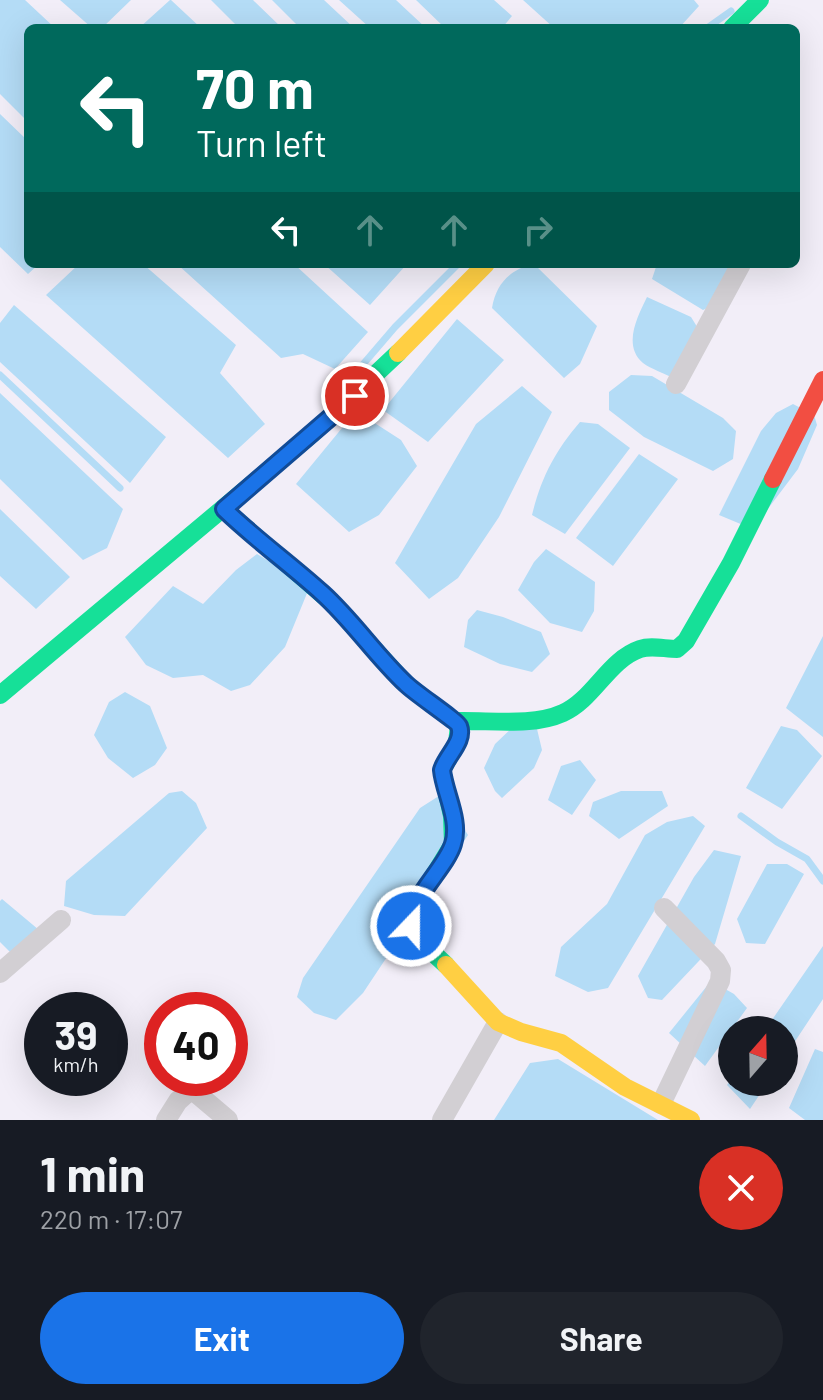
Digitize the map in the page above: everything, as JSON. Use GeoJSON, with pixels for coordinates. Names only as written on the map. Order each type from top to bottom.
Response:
{"type":"FeatureCollection","features":[{"type":"Feature","properties":{"kind":"street"},"geometry":{"type":"LineString","coordinates":[[736,24],[760,0]]}},
{"type":"Feature","properties":{"kind":"street"},"geometry":{"type":"LineString","coordinates":[[0,695],[355,396],[482,268]]}},
{"type":"Feature","properties":{"kind":"street"},"geometry":{"type":"LineString","coordinates":[[676,384],[739,268]]}},
{"type":"Feature","properties":{"kind":"street"},"geometry":{"type":"LineString","coordinates":[[457,721],[546,717],[563,713],[585,698],[632,652],[654,646],[677,649],[686,641],[731,563],[823,380]]}},
{"type":"Feature","properties":{"kind":"street"},"geometry":{"type":"LineString","coordinates":[[224,509],[255,539],[322,593],[375,653],[416,693],[457,721],[461,730],[459,741],[442,770],[453,817],[453,844],[411,913],[410,921],[420,938],[498,1022],[561,1043],[625,1087],[691,1120]]}},
{"type":"Feature","properties":{"kind":"street"},"geometry":{"type":"LineString","coordinates":[[661,1104],[720,981],[721,970],[716,961],[664,908]]}},
{"type":"Feature","properties":{"kind":"street"},"geometry":{"type":"LineString","coordinates":[[0,973],[61,920]]}},
{"type":"Feature","properties":{"kind":"street"},"geometry":{"type":"LineString","coordinates":[[442,1120],[498,1022]]}},
{"type":"Feature","properties":{"kind":"street"},"geometry":{"type":"LineString","coordinates":[[166,1120],[178,1101],[189,1091],[195,1092],[228,1120]]}},
{"type":"Feature","properties":{"kind":"water"},"geometry":{"type":"Polygon","coordinates":[[[0,0],[25,0],[51,24],[24,24],[24,118],[0,94],[0,0]]]}},
{"type":"Feature","properties":{"kind":"water"},"geometry":{"type":"Polygon","coordinates":[[[60,0],[131,0],[106,24],[87,24],[60,0]]]}},
{"type":"Feature","properties":{"kind":"water"},"geometry":{"type":"Polygon","coordinates":[[[171,0],[197,24],[143,24],[171,0]]]}},
{"type":"Feature","properties":{"kind":"water"},"geometry":{"type":"Polygon","coordinates":[[[211,0],[253,0],[278,24],[235,24],[211,0]]]}},
{"type":"Feature","properties":{"kind":"water"},"geometry":{"type":"Polygon","coordinates":[[[272,0],[324,0],[350,24],[296,24],[272,0]]]}},
{"type":"Feature","properties":{"kind":"water"},"geometry":{"type":"Polygon","coordinates":[[[339,0],[396,0],[422,24],[366,24],[339,0]]]}},
{"type":"Feature","properties":{"kind":"water"},"geometry":{"type":"Polygon","coordinates":[[[416,0],[494,0],[512,16],[505,24],[441,24],[416,0]]]}},
{"type":"Feature","properties":{"kind":"water"},"geometry":{"type":"Polygon","coordinates":[[[523,0],[694,0],[699,6],[683,24],[550,24],[523,0]]]}},
{"type":"Feature","properties":{"kind":"water"},"geometry":{"type":"Polygon","coordinates":[[[0,114],[24,137],[24,268],[35,268],[28,274],[0,247],[0,114]]]}},
{"type":"Feature","properties":{"kind":"water"},"geometry":{"type":"Polygon","coordinates":[[[75,268],[148,268],[236,345],[220,373],[265,424],[228,458],[46,295],[75,268]]]}},
{"type":"Feature","properties":{"kind":"water"},"geometry":{"type":"Polygon","coordinates":[[[181,268],[298,268],[368,332],[335,369],[303,354],[281,358],[181,268]]]}},
{"type":"Feature","properties":{"kind":"water"},"geometry":{"type":"Polygon","coordinates":[[[328,268],[403,268],[370,305],[328,268]]]}},
{"type":"Feature","properties":{"kind":"water"},"geometry":{"type":"Polygon","coordinates":[[[538,268],[597,326],[580,364],[564,378],[492,308],[501,285],[518,270],[538,268]]]}},
{"type":"Feature","properties":{"kind":"water"},"geometry":{"type":"Polygon","coordinates":[[[656,268],[743,268],[720,302],[703,310],[652,279],[656,268]]]}},
{"type":"Feature","properties":{"kind":"water"},"geometry":{"type":"Polygon","coordinates":[[[647,297],[691,317],[704,338],[673,378],[643,363],[634,348],[634,330],[647,297]]]}},
{"type":"Feature","properties":{"kind":"water"},"geometry":{"type":"Polygon","coordinates":[[[14,305],[166,437],[130,483],[0,362],[0,323],[14,305]]]}},
{"type":"Feature","properties":{"kind":"water"},"geometry":{"type":"Polygon","coordinates":[[[457,319],[504,360],[428,442],[383,410],[457,319]]]}},
{"type":"Feature","properties":{"kind":"water"},"geometry":{"type":"Polygon","coordinates":[[[631,375],[652,376],[723,418],[736,431],[733,459],[713,471],[644,437],[609,410],[609,392],[631,375]]]}},
{"type":"Feature","properties":{"kind":"water"},"geometry":{"type":"Polygon","coordinates":[[[522,386],[552,412],[499,517],[458,578],[429,599],[395,563],[476,424],[522,386]]]}},
{"type":"Feature","properties":{"kind":"water"},"geometry":{"type":"Polygon","coordinates":[[[0,393],[123,509],[107,548],[83,560],[0,479],[0,393]]]}},
{"type":"Feature","properties":{"kind":"water"},"geometry":{"type":"Polygon","coordinates":[[[793,404],[814,415],[817,425],[798,469],[761,518],[743,525],[719,515],[761,431],[776,413],[793,404]]]}},
{"type":"Feature","properties":{"kind":"water"},"geometry":{"type":"Polygon","coordinates":[[[356,411],[401,440],[417,466],[379,515],[349,532],[296,484],[356,411]]]}},
{"type":"Feature","properties":{"kind":"water"},"geometry":{"type":"Polygon","coordinates":[[[580,422],[598,424],[630,448],[565,534],[532,515],[550,466],[580,422]]]}},
{"type":"Feature","properties":{"kind":"water"},"geometry":{"type":"Polygon","coordinates":[[[639,454],[678,479],[613,566],[576,538],[639,454]]]}},
{"type":"Feature","properties":{"kind":"water"},"geometry":{"type":"Polygon","coordinates":[[[0,509],[70,577],[36,609],[0,576],[0,509]]]}},
{"type":"Feature","properties":{"kind":"water"},"geometry":{"type":"Polygon","coordinates":[[[546,549],[595,582],[594,611],[582,632],[550,623],[518,590],[534,562],[546,549]]]}},
{"type":"Feature","properties":{"kind":"water"},"geometry":{"type":"Polygon","coordinates":[[[257,554],[310,586],[285,647],[250,685],[231,691],[203,675],[173,678],[146,665],[125,637],[173,586],[203,604],[236,570],[257,554]]]}},
{"type":"Feature","properties":{"kind":"water"},"geometry":{"type":"Polygon","coordinates":[[[477,610],[541,632],[550,654],[532,672],[500,664],[464,647],[468,620],[477,610]]]}},
{"type":"Feature","properties":{"kind":"water"},"geometry":{"type":"Polygon","coordinates":[[[823,636],[823,737],[786,708],[823,636]]]}},
{"type":"Feature","properties":{"kind":"water"},"geometry":{"type":"Polygon","coordinates":[[[125,692],[150,706],[167,748],[155,765],[133,778],[108,758],[94,735],[109,702],[125,692]]]}},
{"type":"Feature","properties":{"kind":"water"},"geometry":{"type":"Polygon","coordinates":[[[518,722],[537,729],[542,750],[534,768],[502,798],[495,791],[484,768],[495,744],[518,722]]]}},
{"type":"Feature","properties":{"kind":"water"},"geometry":{"type":"Polygon","coordinates":[[[781,726],[797,730],[822,756],[782,809],[746,788],[781,726]]]}},
{"type":"Feature","properties":{"kind":"water"},"geometry":{"type":"Polygon","coordinates":[[[580,760],[596,780],[572,815],[548,800],[561,766],[580,760]]]}},
{"type":"Feature","properties":{"kind":"water"},"geometry":{"type":"Polygon","coordinates":[[[182,791],[196,803],[207,828],[125,916],[94,915],[64,906],[66,881],[169,793],[182,791]]]}},
{"type":"Feature","properties":{"kind":"water"},"geometry":{"type":"Polygon","coordinates":[[[621,791],[662,791],[668,806],[619,839],[589,816],[593,802],[621,791]]]}},
{"type":"Feature","properties":{"kind":"water"},"geometry":{"type":"Polygon","coordinates":[[[442,794],[468,835],[363,993],[336,1020],[314,1013],[297,997],[303,978],[420,808],[442,794]]]}},
{"type":"Feature","properties":{"kind":"water"},"geometry":{"type":"Polygon","coordinates":[[[693,816],[705,826],[608,988],[588,992],[555,976],[561,947],[607,904],[645,835],[667,822],[693,816]]]}},
{"type":"Feature","properties":{"kind":"water"},"geometry":{"type":"Polygon","coordinates":[[[714,850],[741,856],[715,944],[662,1000],[648,998],[638,976],[694,877],[714,850]]]}},
{"type":"Feature","properties":{"kind":"water"},"geometry":{"type":"Polygon","coordinates":[[[767,864],[787,864],[804,874],[765,944],[746,943],[737,919],[767,864]]]}},
{"type":"Feature","properties":{"kind":"water"},"geometry":{"type":"Polygon","coordinates":[[[2,899],[45,935],[20,962],[0,942],[2,899]]]}},
{"type":"Feature","properties":{"kind":"water"},"geometry":{"type":"Polygon","coordinates":[[[823,946],[823,999],[798,1037],[798,1016],[775,1016],[823,946]]]}},
{"type":"Feature","properties":{"kind":"water"},"geometry":{"type":"Polygon","coordinates":[[[711,981],[734,994],[747,1008],[741,1016],[718,1016],[718,1048],[705,1066],[669,1033],[711,981]]]}},
{"type":"Feature","properties":{"kind":"water"},"geometry":{"type":"Polygon","coordinates":[[[815,1049],[823,1052],[823,1120],[805,1120],[789,1108],[794,1096],[798,1096],[798,1088],[815,1049]]]}},
{"type":"Feature","properties":{"kind":"water"},"geometry":{"type":"Polygon","coordinates":[[[558,1059],[658,1120],[494,1120],[530,1063],[558,1059]]]}},
{"type":"Feature","properties":{"kind":"water"},"geometry":{"type":"Polygon","coordinates":[[[738,1096],[759,1096],[750,1109],[738,1096]]]}},
{"type":"Feature","properties":{"kind":"waterway"},"geometry":{"type":"LineString","coordinates":[[713,24],[731,11]]}},
{"type":"Feature","properties":{"kind":"waterway"},"geometry":{"type":"LineString","coordinates":[[347,383],[395,327],[454,268]]}},
{"type":"Feature","properties":{"kind":"waterway"},"geometry":{"type":"LineString","coordinates":[[0,375],[120,488]]}},
{"type":"Feature","properties":{"kind":"waterway"},"geometry":{"type":"LineString","coordinates":[[741,816],[807,859],[823,881]]}},
{"type":"Feature","properties":{"kind":"traffic: fast"},"geometry":{"type":"LineString","coordinates":[[736,24],[760,0]]}},
{"type":"Feature","properties":{"kind":"traffic: fast"},"geometry":{"type":"LineString","coordinates":[[0,695],[313,433],[398,353]]}},
{"type":"Feature","properties":{"kind":"traffic: fast"},"geometry":{"type":"LineString","coordinates":[[457,721],[525,721],[551,717],[584,699],[629,654],[649,647],[677,649],[686,641],[731,563],[773,479]]}},
{"type":"Feature","properties":{"kind":"traffic: fast"},"geometry":{"type":"LineString","coordinates":[[224,509],[333,604],[406,684],[459,725],[457,743],[442,770],[452,816],[453,844],[411,913],[417,935],[446,965]]}},
{"type":"Feature","properties":{"kind":"traffic: slow"},"geometry":{"type":"LineString","coordinates":[[398,353],[482,268]]}},
{"type":"Feature","properties":{"kind":"traffic: slow"},"geometry":{"type":"LineString","coordinates":[[446,965],[498,1022],[561,1043],[625,1087],[691,1120]]}},
{"type":"Feature","properties":{"kind":"traffic: jam"},"geometry":{"type":"LineString","coordinates":[[773,479],[823,380]]}},
{"type":"Feature","properties":{"kind":"route"},"geometry":{"type":"LineString","coordinates":[[355,396],[224,509],[255,539],[322,593],[375,653],[425,702],[457,721],[461,730],[459,741],[444,761],[442,770],[453,817],[453,844],[411,913],[411,926]]}}]}
